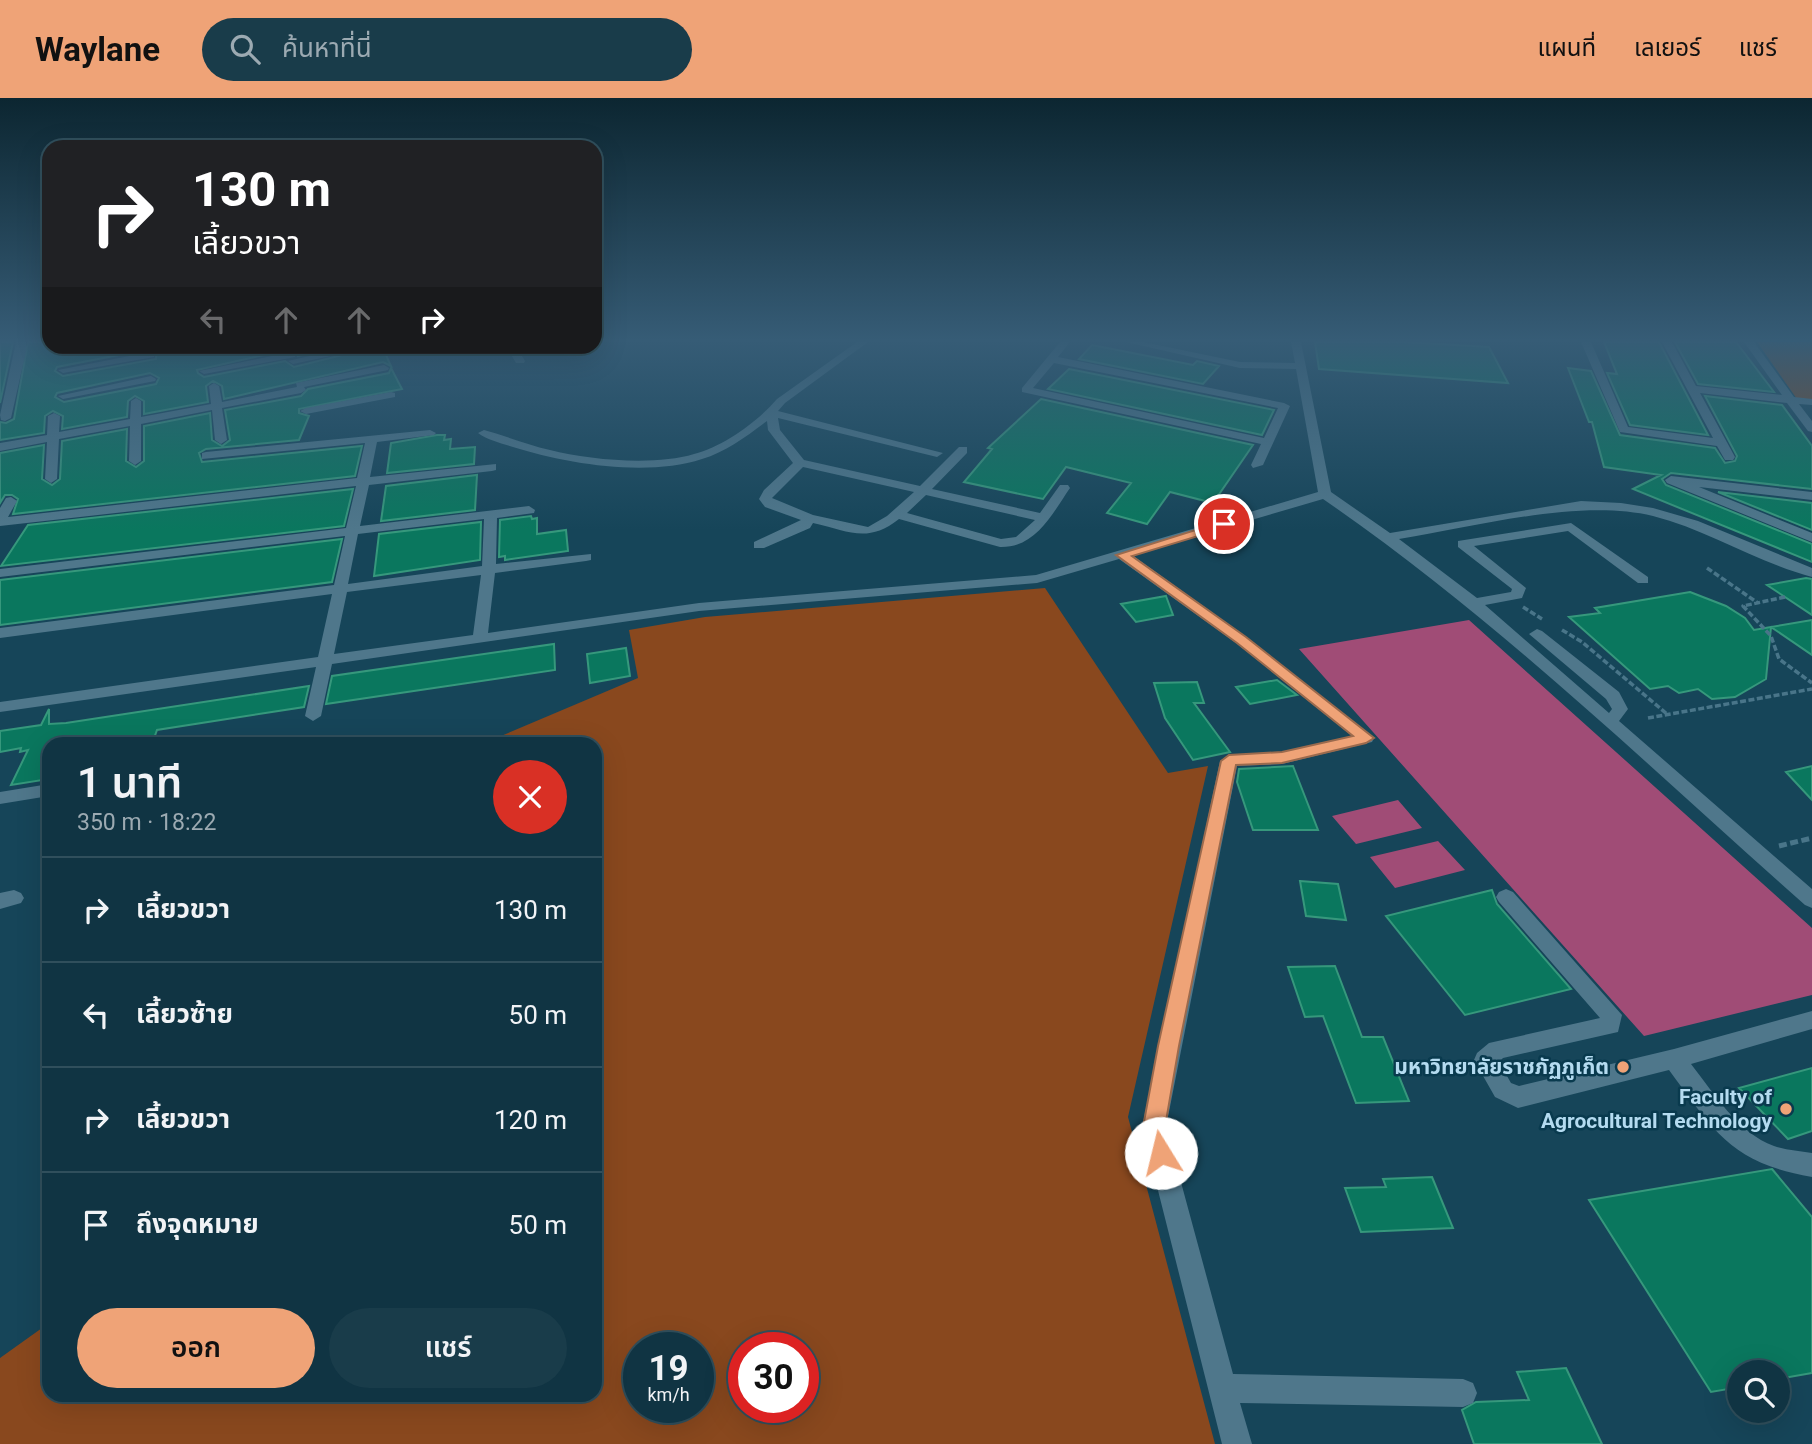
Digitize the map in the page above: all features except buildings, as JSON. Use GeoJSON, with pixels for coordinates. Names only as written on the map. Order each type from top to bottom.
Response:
{"type":"FeatureCollection","features":[{"type":"Feature","properties":{"kind":"street"},"geometry":{"type":"LineString","coordinates":[[5,418],[8,405]]}},
{"type":"Feature","properties":{"kind":"street"},"geometry":{"type":"LineString","coordinates":[[135,461],[136,405]]}},
{"type":"Feature","properties":{"kind":"street"},"geometry":{"type":"LineString","coordinates":[[0,447],[227,405]]}},
{"type":"Feature","properties":{"kind":"street"},"geometry":{"type":"LineString","coordinates":[[304,405],[307,415],[348,405]]}},
{"type":"Feature","properties":{"kind":"street"},"geometry":{"type":"LineString","coordinates":[[484,433],[546,455],[574,461],[627,464],[673,461],[705,455],[771,413],[778,405]]}},
{"type":"Feature","properties":{"kind":"street"},"geometry":{"type":"LineString","coordinates":[[1094,405],[1266,442]]}},
{"type":"Feature","properties":{"kind":"street"},"geometry":{"type":"LineString","coordinates":[[1257,465],[1284,406],[1278,405]]}},
{"type":"Feature","properties":{"kind":"street"},"geometry":{"type":"LineString","coordinates":[[1310,405],[1329,498],[1388,537],[1474,603],[1812,900]]}},
{"type":"Feature","properties":{"kind":"street"},"geometry":{"type":"LineString","coordinates":[[1613,405],[1624,430],[1721,443]]}},
{"type":"Feature","properties":{"kind":"street"},"geometry":{"type":"LineString","coordinates":[[1701,405],[1729,457]]}},
{"type":"Feature","properties":{"kind":"street"},"geometry":{"type":"LineString","coordinates":[[1794,405],[1812,429]]}},
{"type":"Feature","properties":{"kind":"street"},"geometry":{"type":"LineString","coordinates":[[218,407],[221,440]]}},
{"type":"Feature","properties":{"kind":"street"},"geometry":{"type":"LineString","coordinates":[[771,413],[937,453]]}},
{"type":"Feature","properties":{"kind":"street"},"geometry":{"type":"LineString","coordinates":[[771,413],[774,430],[800,463],[1041,517]]}},
{"type":"Feature","properties":{"kind":"street"},"geometry":{"type":"LineString","coordinates":[[51,479],[54,416]]}},
{"type":"Feature","properties":{"kind":"street"},"geometry":{"type":"LineString","coordinates":[[206,456],[430,433]]}},
{"type":"Feature","properties":{"kind":"street"},"geometry":{"type":"LineString","coordinates":[[313,716],[372,439]]}},
{"type":"Feature","properties":{"kind":"street"},"geometry":{"type":"LineString","coordinates":[[800,463],[768,493],[765,499],[770,504],[809,518],[869,531],[882,526],[896,514],[963,450]]}},
{"type":"Feature","properties":{"kind":"street"},"geometry":{"type":"LineString","coordinates":[[0,520],[492,467]]}},
{"type":"Feature","properties":{"kind":"street"},"geometry":{"type":"LineString","coordinates":[[1812,496],[1671,480],[1812,538]]}},
{"type":"Feature","properties":{"kind":"street"},"geometry":{"type":"LineString","coordinates":[[896,514],[1007,544],[1029,534],[1064,488]]}},
{"type":"Feature","properties":{"kind":"street"},"geometry":{"type":"LineString","coordinates":[[0,708],[699,607],[1037,579],[1329,498]]}},
{"type":"Feature","properties":{"kind":"street"},"geometry":{"type":"LineString","coordinates":[[0,520],[11,500]]}},
{"type":"Feature","properties":{"kind":"street"},"geometry":{"type":"LineString","coordinates":[[1388,537],[1581,505],[1621,507],[1653,512],[1693,524],[1812,573]]}},
{"type":"Feature","properties":{"kind":"street"},"geometry":{"type":"LineString","coordinates":[[0,573],[528,510]]}},
{"type":"Feature","properties":{"kind":"street"},"geometry":{"type":"LineString","coordinates":[[480,637],[489,569],[491,514]]}},
{"type":"Feature","properties":{"kind":"street"},"geometry":{"type":"LineString","coordinates":[[759,545],[805,525],[809,518]]}},
{"type":"Feature","properties":{"kind":"street"},"geometry":{"type":"LineString","coordinates":[[1474,603],[1517,595],[1519,588],[1463,544],[1571,527],[1643,580]]}},
{"type":"Feature","properties":{"kind":"street"},"geometry":{"type":"LineString","coordinates":[[1122,555],[1241,640],[1366,738],[1282,758],[1229,761],[1168,1046],[1154,1127],[1237,1444]]}},
{"type":"Feature","properties":{"kind":"street"},"geometry":{"type":"LineString","coordinates":[[0,633],[586,557]]}},
{"type":"Feature","properties":{"kind":"street"},"geometry":{"type":"LineString","coordinates":[[1537,634],[1613,696],[1620,709],[1616,716],[1607,720]]}},
{"type":"Feature","properties":{"kind":"street"},"geometry":{"type":"LineString","coordinates":[[0,798],[42,791]]}},
{"type":"Feature","properties":{"kind":"street"},"geometry":{"type":"LineString","coordinates":[[1506,897],[1611,1015],[1610,1025],[1497,1050],[1485,1060],[1503,1090],[1518,1097],[1674,1059],[1812,1020]]}},
{"type":"Feature","properties":{"kind":"street"},"geometry":{"type":"LineString","coordinates":[[1674,1059],[1723,1121],[1739,1136],[1760,1151],[1812,1166]]}},
{"type":"Feature","properties":{"kind":"street"},"geometry":{"type":"LineString","coordinates":[[1223,1388],[1463,1393]]}},
{"type":"Feature","properties":{"kind":"path"},"geometry":{"type":"LineString","coordinates":[[1707,568],[1758,603]]}},
{"type":"Feature","properties":{"kind":"path"},"geometry":{"type":"LineString","coordinates":[[1785,597],[1743,606],[1777,644],[1779,659],[1812,683]]}},
{"type":"Feature","properties":{"kind":"path"},"geometry":{"type":"LineString","coordinates":[[1648,718],[1812,689]]}},
{"type":"Feature","properties":{"kind":"path"},"geometry":{"type":"LineString","coordinates":[[1772,847],[1812,838]]}},
{"type":"Feature","properties":{"kind":"shaded area"},"geometry":{"type":"Polygon","coordinates":[[[1045,588],[1168,773],[1208,766],[1128,1117],[1215,1444],[0,1444],[0,1358],[42,1328],[42,1402],[602,1402],[602,737],[499,737],[638,678],[629,630],[705,617],[1045,588]]]}},
{"type":"Feature","properties":{"kind":"shaded area"},"geometry":{"type":"Polygon","coordinates":[[[1469,620],[1812,928],[1812,995],[1644,1036],[1299,649],[1469,620]]]}},
{"type":"Feature","properties":{"kind":"shaded area"},"geometry":{"type":"Polygon","coordinates":[[[1398,800],[1422,828],[1356,844],[1332,816],[1398,800]]]}},
{"type":"Feature","properties":{"kind":"shaded area"},"geometry":{"type":"Polygon","coordinates":[[[1438,841],[1465,870],[1395,888],[1370,857],[1438,841]]]}},
{"type":"Feature","properties":{"kind":"place","name":"มหาวิทยาลัยราชภัฏภูเก็ต"},"geometry":{"type":"Point","coordinates":[1623,1067]}},
{"type":"Feature","properties":{"kind":"place","name":"Faculty of Agrocultural Technology"},"geometry":{"type":"Point","coordinates":[1786,1109]}},
{"type":"Feature","properties":{"kind":"route"},"geometry":{"type":"LineString","coordinates":[[1161,1153],[1154,1127],[1168,1046],[1229,761],[1282,758],[1366,738],[1241,640],[1122,555],[1224,524]]}}]}
